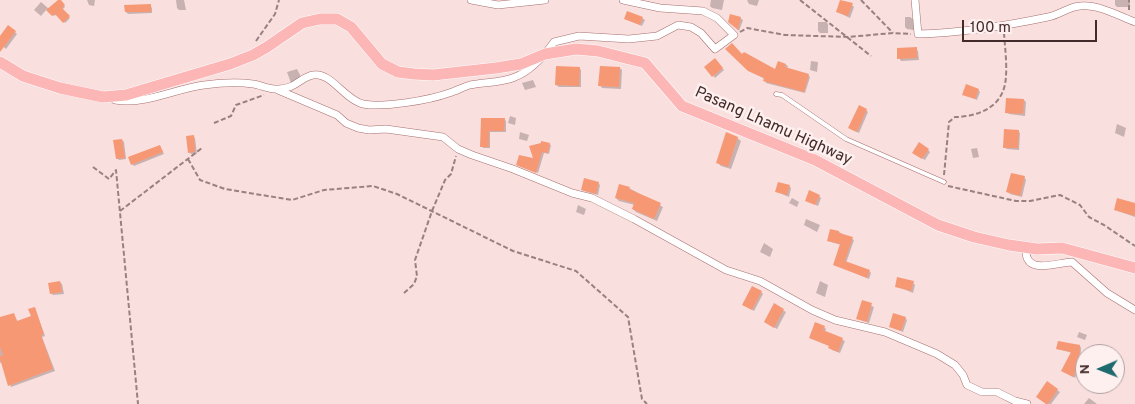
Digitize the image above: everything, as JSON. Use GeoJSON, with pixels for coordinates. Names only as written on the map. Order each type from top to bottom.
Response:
{"type":"FeatureCollection","features":[{"type":"Feature","properties":{"kind":"main road","name":"Pasang Lhamu Highway"},"geometry":{"type":"LineString","coordinates":[[0,62],[23,76],[60,88],[103,98],[126,95],[253,56],[302,23],[320,19],[337,19],[351,27],[382,64],[398,72],[433,75],[521,64],[545,54],[576,49],[598,51],[645,63],[682,106],[815,160],[938,225],[974,237],[1026,248],[1062,248],[1135,268]]}},
{"type":"Feature","properties":{"kind":"street"},"geometry":{"type":"LineString","coordinates":[[471,0],[498,5],[545,0]]}},
{"type":"Feature","properties":{"kind":"street"},"geometry":{"type":"LineString","coordinates":[[278,90],[293,86],[313,75],[324,76],[345,95],[362,104],[382,106],[448,94],[469,86],[516,77],[530,68],[545,54],[554,42],[579,36],[630,39],[657,36],[678,25],[691,27],[701,33],[716,48],[734,35],[717,18],[703,11],[660,8],[623,0]]}},
{"type":"Feature","properties":{"kind":"street"},"geometry":{"type":"LineString","coordinates":[[916,0],[918,34],[955,33],[1004,26],[1052,16],[1068,8],[1081,5],[1096,8],[1135,22]]}},
{"type":"Feature","properties":{"kind":"street"},"geometry":{"type":"LineString","coordinates":[[103,98],[126,102],[205,85],[253,84],[278,90],[337,115],[346,123],[358,128],[369,130],[386,129],[443,137],[458,148],[572,193],[592,198],[726,270],[760,281],[812,310],[835,320],[885,332],[937,354],[955,365],[963,375],[967,385],[982,392],[997,392],[1015,401],[1027,404]]}},
{"type":"Feature","properties":{"kind":"street"},"geometry":{"type":"LineString","coordinates":[[1026,248],[1030,264],[1039,266],[1072,262],[1107,292],[1135,310]]}},
{"type":"Feature","properties":{"kind":"lane"},"geometry":{"type":"LineString","coordinates":[[776,94],[782,95],[846,139],[944,182]]}},
{"type":"Feature","properties":{"kind":"path"},"geometry":{"type":"LineString","coordinates":[[253,56],[256,43],[275,14],[279,0]]}},
{"type":"Feature","properties":{"kind":"path"},"geometry":{"type":"LineString","coordinates":[[800,0],[871,56]]}},
{"type":"Feature","properties":{"kind":"path"},"geometry":{"type":"LineString","coordinates":[[861,0],[893,33]]}},
{"type":"Feature","properties":{"kind":"path"},"geometry":{"type":"LineString","coordinates":[[1004,26],[1006,77],[1003,92],[988,108],[968,117],[955,117],[950,122],[944,182],[948,186],[1016,201],[1030,201],[1060,194],[1080,204],[1089,217],[1135,246]]}},
{"type":"Feature","properties":{"kind":"path"},"geometry":{"type":"LineString","coordinates":[[734,35],[747,28],[782,35],[848,37],[893,33],[918,34]]}},
{"type":"Feature","properties":{"kind":"path"},"geometry":{"type":"LineString","coordinates":[[214,123],[231,116],[236,106],[278,90]]}},
{"type":"Feature","properties":{"kind":"path"},"geometry":{"type":"LineString","coordinates":[[120,212],[202,148]]}},
{"type":"Feature","properties":{"kind":"path"},"geometry":{"type":"LineString","coordinates":[[404,293],[414,284],[417,276],[414,260],[445,180],[451,174],[458,148]]}},
{"type":"Feature","properties":{"kind":"path"},"geometry":{"type":"LineString","coordinates":[[188,159],[200,180],[225,189],[292,200],[324,190],[373,186],[397,194],[513,251],[576,271],[628,316],[642,399],[647,404]]}},
{"type":"Feature","properties":{"kind":"path"},"geometry":{"type":"LineString","coordinates":[[93,167],[109,179],[116,170],[138,404]]}},
{"type":"Feature","properties":{"kind":"building"},"geometry":{"type":"Polygon","coordinates":[[[58,0],[61,0],[65,5],[62,8],[70,16],[63,23],[55,14],[52,16],[46,10],[58,0]]]}},
{"type":"Feature","properties":{"kind":"building"},"geometry":{"type":"Polygon","coordinates":[[[840,0],[853,3],[848,16],[836,12],[840,0]]]}},
{"type":"Feature","properties":{"kind":"building"},"geometry":{"type":"Polygon","coordinates":[[[151,4],[151,12],[125,12],[124,5],[151,4]]]}},
{"type":"Feature","properties":{"kind":"building"},"geometry":{"type":"Polygon","coordinates":[[[627,11],[643,17],[640,25],[624,19],[627,11]]]}},
{"type":"Feature","properties":{"kind":"building"},"geometry":{"type":"Polygon","coordinates":[[[730,14],[741,17],[738,30],[728,22],[730,14]]]}},
{"type":"Feature","properties":{"kind":"building"},"geometry":{"type":"Polygon","coordinates":[[[8,25],[16,31],[0,52],[0,36],[8,25]]]}},
{"type":"Feature","properties":{"kind":"building"},"geometry":{"type":"Polygon","coordinates":[[[732,43],[742,54],[744,52],[775,69],[778,61],[786,64],[785,67],[809,74],[804,92],[763,81],[764,78],[748,71],[725,49],[732,43]]]}},
{"type":"Feature","properties":{"kind":"building"},"geometry":{"type":"Polygon","coordinates":[[[917,47],[917,58],[897,59],[897,48],[917,47]]]}},
{"type":"Feature","properties":{"kind":"building"},"geometry":{"type":"Polygon","coordinates":[[[715,58],[723,68],[712,77],[704,67],[715,58]]]}},
{"type":"Feature","properties":{"kind":"building"},"geometry":{"type":"Polygon","coordinates":[[[556,66],[580,67],[579,86],[555,85],[556,66]]]}},
{"type":"Feature","properties":{"kind":"building"},"geometry":{"type":"Polygon","coordinates":[[[600,66],[620,67],[619,87],[598,86],[600,66]]]}},
{"type":"Feature","properties":{"kind":"building"},"geometry":{"type":"Polygon","coordinates":[[[966,84],[979,89],[975,99],[962,95],[966,84]]]}},
{"type":"Feature","properties":{"kind":"building"},"geometry":{"type":"Polygon","coordinates":[[[1006,98],[1024,99],[1023,114],[1005,113],[1006,98]]]}},
{"type":"Feature","properties":{"kind":"building"},"geometry":{"type":"Polygon","coordinates":[[[859,105],[867,109],[857,132],[848,128],[859,105]]]}},
{"type":"Feature","properties":{"kind":"building"},"geometry":{"type":"Polygon","coordinates":[[[481,118],[505,118],[504,131],[489,131],[489,147],[480,147],[481,118]]]}},
{"type":"Feature","properties":{"kind":"building"},"geometry":{"type":"Polygon","coordinates":[[[1004,129],[1019,130],[1018,148],[1003,148],[1004,129]]]}},
{"type":"Feature","properties":{"kind":"building"},"geometry":{"type":"Polygon","coordinates":[[[726,132],[738,137],[728,167],[716,163],[726,132]]]}},
{"type":"Feature","properties":{"kind":"building"},"geometry":{"type":"Polygon","coordinates":[[[194,135],[195,152],[188,153],[186,136],[194,135]]]}},
{"type":"Feature","properties":{"kind":"building"},"geometry":{"type":"Polygon","coordinates":[[[122,139],[125,158],[116,159],[113,140],[122,139]]]}},
{"type":"Feature","properties":{"kind":"building"},"geometry":{"type":"Polygon","coordinates":[[[541,141],[550,143],[548,153],[542,152],[536,173],[516,165],[519,155],[533,158],[529,146],[541,143],[541,141]]]}},
{"type":"Feature","properties":{"kind":"building"},"geometry":{"type":"Polygon","coordinates":[[[919,142],[929,149],[922,159],[912,153],[919,142]]]}},
{"type":"Feature","properties":{"kind":"building"},"geometry":{"type":"Polygon","coordinates":[[[160,145],[163,152],[131,165],[128,157],[160,145]]]}},
{"type":"Feature","properties":{"kind":"building"},"geometry":{"type":"Polygon","coordinates":[[[1011,173],[1025,176],[1020,196],[1006,192],[1011,173]]]}},
{"type":"Feature","properties":{"kind":"building"},"geometry":{"type":"Polygon","coordinates":[[[584,178],[599,182],[596,194],[581,190],[584,178]]]}},
{"type":"Feature","properties":{"kind":"building"},"geometry":{"type":"Polygon","coordinates":[[[778,182],[790,185],[787,195],[775,192],[778,182]]]}},
{"type":"Feature","properties":{"kind":"building"},"geometry":{"type":"Polygon","coordinates":[[[619,184],[630,187],[629,189],[661,203],[654,219],[632,209],[634,203],[615,198],[619,184]]]}},
{"type":"Feature","properties":{"kind":"building"},"geometry":{"type":"Polygon","coordinates":[[[809,190],[820,195],[815,205],[805,201],[809,190]]]}},
{"type":"Feature","properties":{"kind":"building"},"geometry":{"type":"Polygon","coordinates":[[[1117,198],[1135,203],[1135,216],[1114,210],[1117,198]]]}},
{"type":"Feature","properties":{"kind":"building"},"geometry":{"type":"Polygon","coordinates":[[[830,229],[853,237],[845,261],[870,270],[867,278],[833,265],[840,244],[827,241],[830,229]]]}},
{"type":"Feature","properties":{"kind":"building"},"geometry":{"type":"Polygon","coordinates":[[[897,277],[914,281],[911,291],[895,287],[897,277]]]}},
{"type":"Feature","properties":{"kind":"building"},"geometry":{"type":"Polygon","coordinates":[[[60,281],[62,292],[50,294],[48,283],[60,281]]]}},
{"type":"Feature","properties":{"kind":"building"},"geometry":{"type":"Polygon","coordinates":[[[752,286],[762,291],[752,310],[742,305],[752,286]]]}},
{"type":"Feature","properties":{"kind":"building"},"geometry":{"type":"Polygon","coordinates":[[[862,300],[872,303],[867,322],[856,319],[862,300]]]}},
{"type":"Feature","properties":{"kind":"building"},"geometry":{"type":"Polygon","coordinates":[[[774,303],[784,309],[774,328],[764,322],[774,303]]]}},
{"type":"Feature","properties":{"kind":"building"},"geometry":{"type":"Polygon","coordinates":[[[35,307],[44,334],[41,335],[53,369],[8,386],[0,359],[0,356],[3,355],[0,347],[0,317],[14,313],[17,321],[31,316],[28,309],[35,307]]]}},
{"type":"Feature","properties":{"kind":"building"},"geometry":{"type":"Polygon","coordinates":[[[893,313],[906,317],[901,331],[889,327],[893,313]]]}},
{"type":"Feature","properties":{"kind":"building"},"geometry":{"type":"Polygon","coordinates":[[[815,322],[825,326],[823,330],[843,338],[838,352],[809,338],[815,322]]]}},
{"type":"Feature","properties":{"kind":"building"},"geometry":{"type":"Polygon","coordinates":[[[1058,341],[1075,344],[1075,373],[1073,377],[1061,371],[1071,352],[1056,349],[1058,341]]]}},
{"type":"Feature","properties":{"kind":"building"},"geometry":{"type":"Polygon","coordinates":[[[1047,381],[1058,389],[1048,404],[1046,404],[1036,397],[1047,381]]]}}]}
